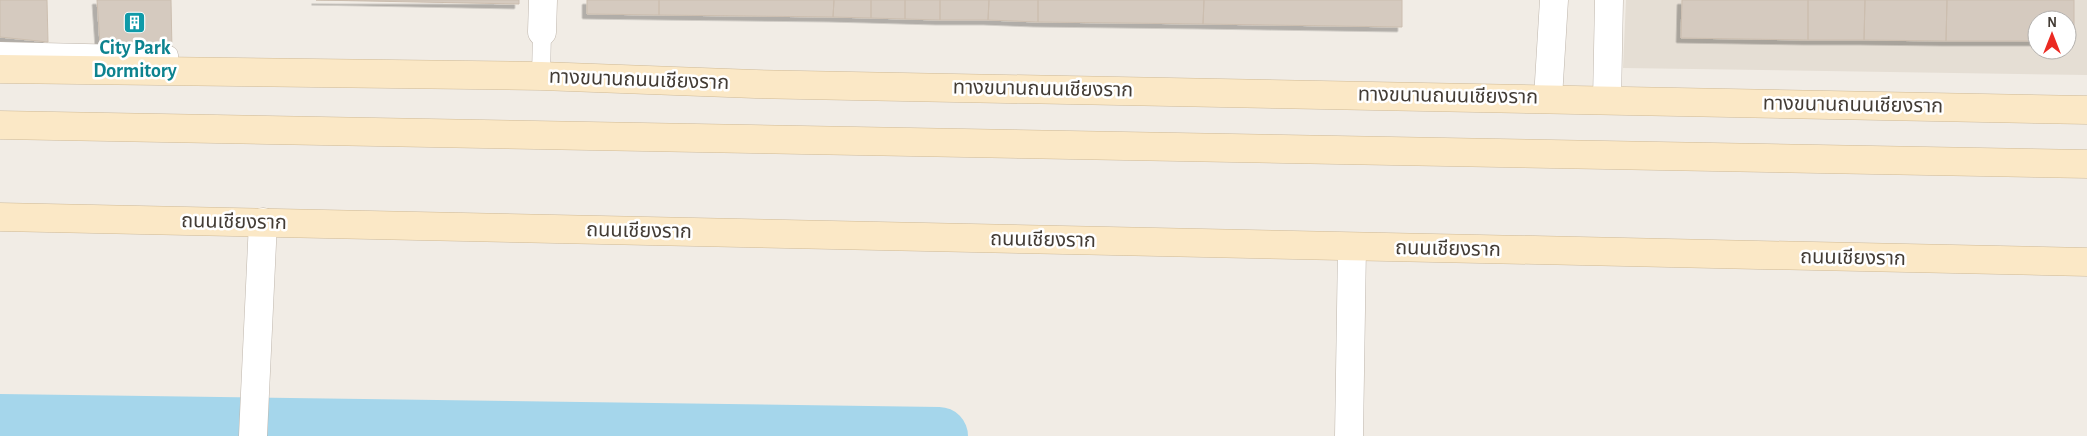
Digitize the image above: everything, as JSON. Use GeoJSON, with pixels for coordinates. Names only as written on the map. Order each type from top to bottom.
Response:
{"type":"FeatureCollection","features":[{"type":"Feature","properties":{"kind":"main road","name":"ทางขนานถนนเชียงราก"},"geometry":{"type":"LineString","coordinates":[[0,69],[541,76],[764,84],[2087,110]]}},
{"type":"Feature","properties":{"kind":"main road"},"geometry":{"type":"LineString","coordinates":[[0,108],[148,128]]}},
{"type":"Feature","properties":{"kind":"main road"},"geometry":{"type":"LineString","coordinates":[[0,125],[2087,164]]}},
{"type":"Feature","properties":{"kind":"main road","name":"ถนนเชียงราก"},"geometry":{"type":"LineString","coordinates":[[0,217],[2087,262]]}},
{"type":"Feature","properties":{"kind":"street"},"geometry":{"type":"LineString","coordinates":[[542,32],[543,0]]}},
{"type":"Feature","properties":{"kind":"street"},"geometry":{"type":"LineString","coordinates":[[1548,98],[1554,0]]}},
{"type":"Feature","properties":{"kind":"street"},"geometry":{"type":"LineString","coordinates":[[1607,100],[1609,0]]}},
{"type":"Feature","properties":{"kind":"street"},"geometry":{"type":"LineString","coordinates":[[253,436],[263,222]]}},
{"type":"Feature","properties":{"kind":"street"},"geometry":{"type":"LineString","coordinates":[[1349,436],[1348,374],[1352,247]]}},
{"type":"Feature","properties":{"kind":"lane"},"geometry":{"type":"LineString","coordinates":[[541,76],[542,32]]}},
{"type":"Feature","properties":{"kind":"lane"},"geometry":{"type":"LineString","coordinates":[[0,51],[169,55],[170,71]]}},
{"type":"Feature","properties":{"kind":"shaded area"},"geometry":{"type":"Polygon","coordinates":[[[1626,0],[2087,0],[2087,75],[1623,68],[1626,0]]]}},
{"type":"Feature","properties":{"kind":"building","name":"City Park Dormitory"},"geometry":{"type":"Polygon","coordinates":[[[0,0],[47,0],[48,42],[0,37],[0,0]]]}},
{"type":"Feature","properties":{"kind":"building","name":"City Park Dormitory"},"geometry":{"type":"Polygon","coordinates":[[[97,0],[171,0],[172,51],[100,44],[97,0]]]}},
{"type":"Feature","properties":{"kind":"building"},"geometry":{"type":"Polygon","coordinates":[[[316,0],[519,0],[519,4],[316,0]]]}},
{"type":"Feature","properties":{"kind":"building"},"geometry":{"type":"Polygon","coordinates":[[[587,0],[659,0],[659,15],[587,14],[587,0]]]}},
{"type":"Feature","properties":{"kind":"building"},"geometry":{"type":"Polygon","coordinates":[[[659,0],[834,0],[833,17],[659,15],[659,0]]]}},
{"type":"Feature","properties":{"kind":"building"},"geometry":{"type":"Polygon","coordinates":[[[834,0],[871,0],[871,18],[833,17],[834,0]]]}},
{"type":"Feature","properties":{"kind":"building"},"geometry":{"type":"Polygon","coordinates":[[[871,0],[905,0],[905,19],[871,18],[871,0]]]}},
{"type":"Feature","properties":{"kind":"building"},"geometry":{"type":"Polygon","coordinates":[[[905,0],[940,0],[940,20],[905,19],[905,0]]]}},
{"type":"Feature","properties":{"kind":"building"},"geometry":{"type":"Polygon","coordinates":[[[940,0],[989,0],[988,20],[940,20],[940,0]]]}},
{"type":"Feature","properties":{"kind":"building"},"geometry":{"type":"Polygon","coordinates":[[[989,0],[1038,0],[1038,22],[988,20],[989,0]]]}},
{"type":"Feature","properties":{"kind":"building"},"geometry":{"type":"Polygon","coordinates":[[[1038,0],[1204,0],[1203,24],[1038,22],[1038,0]]]}},
{"type":"Feature","properties":{"kind":"building"},"geometry":{"type":"Polygon","coordinates":[[[1204,0],[1402,0],[1402,27],[1203,24],[1204,0]]]}},
{"type":"Feature","properties":{"kind":"building"},"geometry":{"type":"Polygon","coordinates":[[[1682,0],[1808,0],[1808,40],[1681,38],[1682,0]]]}},
{"type":"Feature","properties":{"kind":"building"},"geometry":{"type":"Polygon","coordinates":[[[1808,0],[1865,0],[1864,40],[1808,40],[1808,0]]]}},
{"type":"Feature","properties":{"kind":"building"},"geometry":{"type":"Polygon","coordinates":[[[1865,0],[1947,0],[1946,41],[1864,40],[1865,0]]]}},
{"type":"Feature","properties":{"kind":"building"},"geometry":{"type":"Polygon","coordinates":[[[1947,0],[2074,0],[2074,10],[2027,10],[2027,41],[1946,41],[1947,0]]]}},
{"type":"Feature","properties":{"kind":"waterway"},"geometry":{"type":"LineString","coordinates":[[0,423],[939,436]]}},
{"type":"Feature","properties":{"kind":"place","name":"City Park Dormitory"},"geometry":{"type":"Point","coordinates":[135,22]}}]}
